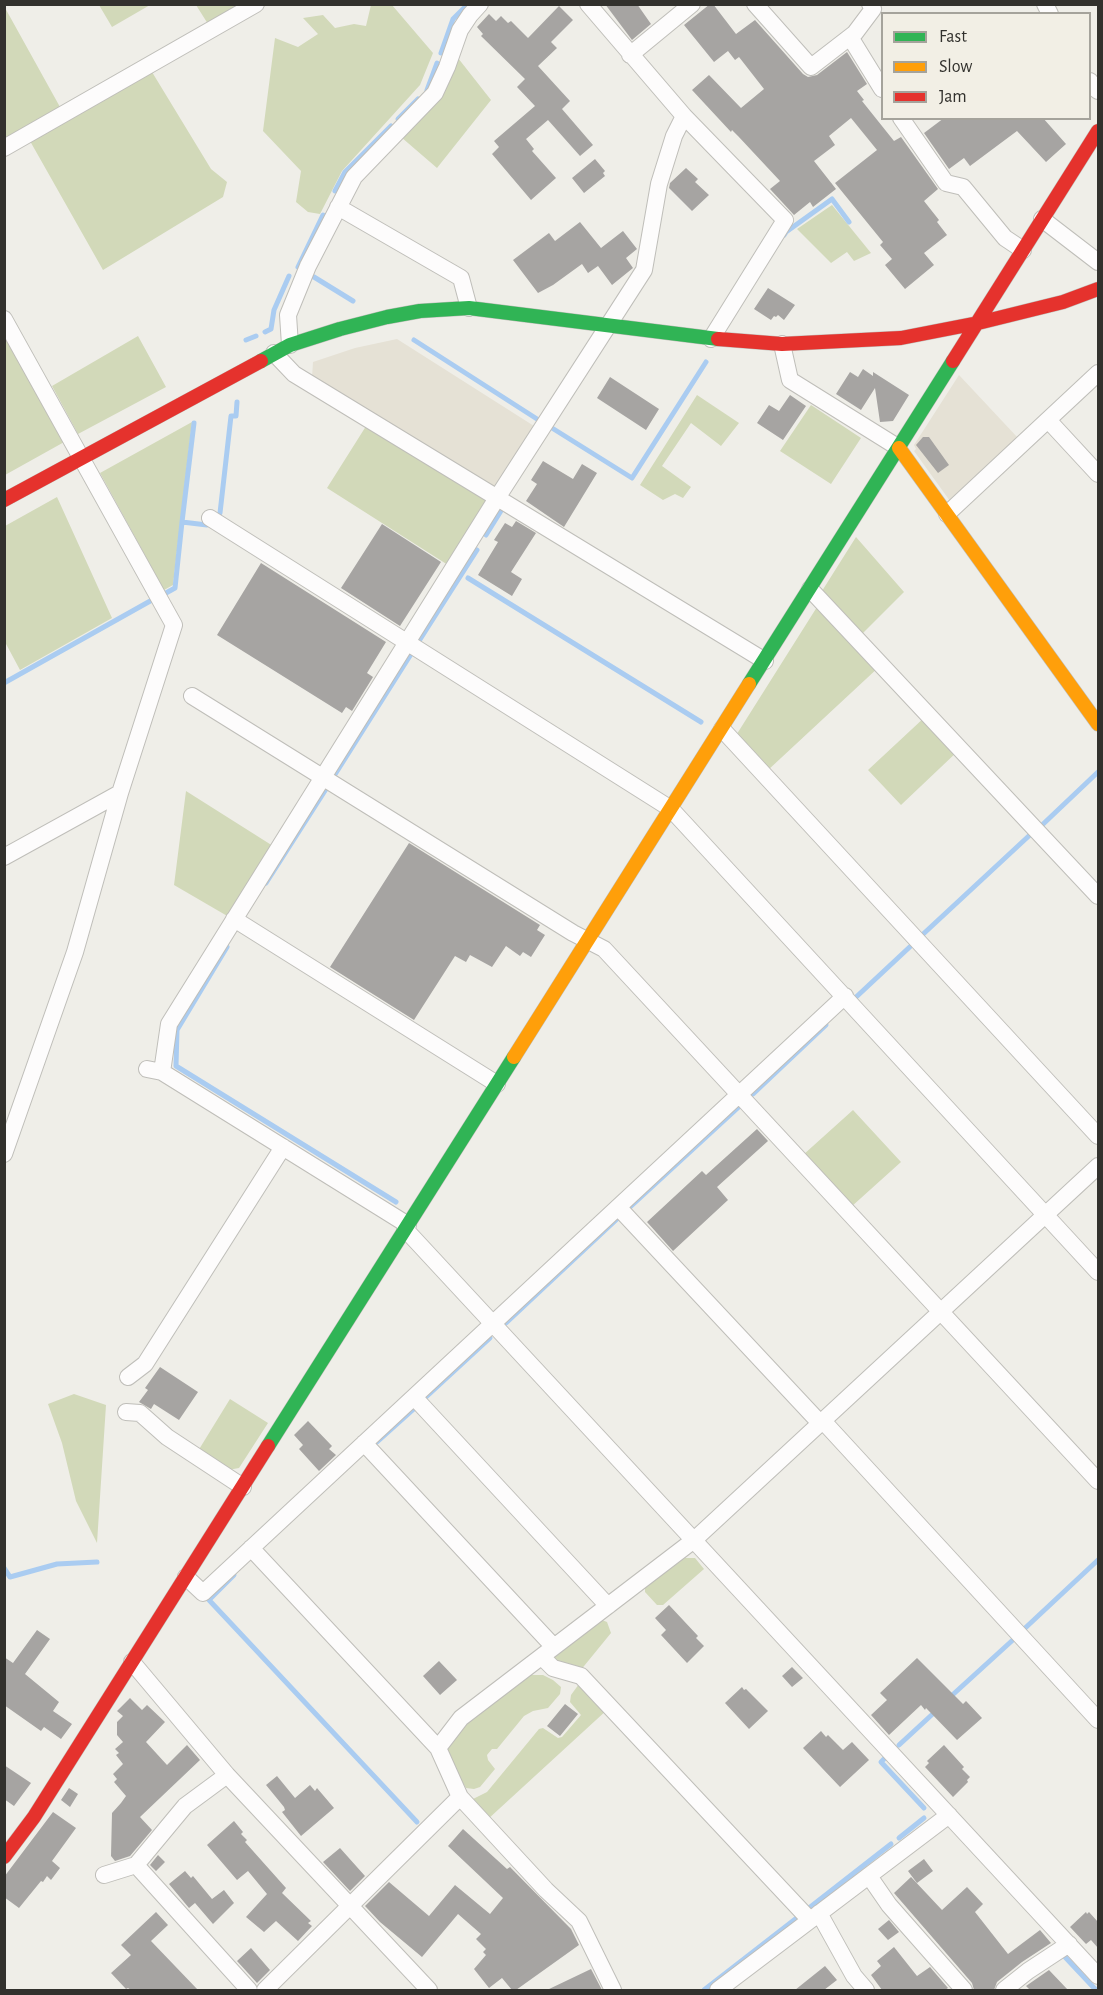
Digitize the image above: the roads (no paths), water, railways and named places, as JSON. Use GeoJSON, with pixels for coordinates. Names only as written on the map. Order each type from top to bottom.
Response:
{"type":"FeatureCollection","features":[{"type":"Feature","properties":{"kind":"street"},"geometry":{"type":"LineString","coordinates":[[4,148],[256,4]]}},
{"type":"Feature","properties":{"kind":"street"},"geometry":{"type":"LineString","coordinates":[[290,345],[288,315],[308,266],[354,177],[435,93],[460,30],[480,4]]}},
{"type":"Feature","properties":{"kind":"street"},"geometry":{"type":"LineString","coordinates":[[588,4],[684,116],[785,220],[711,339]]}},
{"type":"Feature","properties":{"kind":"street"},"geometry":{"type":"LineString","coordinates":[[630,55],[671,11],[692,4]]}},
{"type":"Feature","properties":{"kind":"street"},"geometry":{"type":"LineString","coordinates":[[755,4],[811,67],[850,37],[873,9],[870,4]]}},
{"type":"Feature","properties":{"kind":"street"},"geometry":{"type":"LineString","coordinates":[[850,37],[881,87]]}},
{"type":"Feature","properties":{"kind":"street"},"geometry":{"type":"LineString","coordinates":[[684,116],[674,136],[658,184],[644,270],[497,498],[169,1024],[154,1070],[283,1147],[407,1227],[493,1324],[693,1540],[1069,1944],[1096,1969]]}},
{"type":"Feature","properties":{"kind":"street"},"geometry":{"type":"LineString","coordinates":[[902,120],[946,183],[963,187],[1005,238],[1023,250]]}},
{"type":"Feature","properties":{"kind":"street"},"geometry":{"type":"LineString","coordinates":[[4,1857],[34,1816],[186,1577],[1098,131]]}},
{"type":"Feature","properties":{"kind":"street"},"geometry":{"type":"LineString","coordinates":[[338,207],[461,278],[469,308]]}},
{"type":"Feature","properties":{"kind":"street"},"geometry":{"type":"LineString","coordinates":[[1042,219],[1098,262]]}},
{"type":"Feature","properties":{"kind":"street"},"geometry":{"type":"LineString","coordinates":[[4,500],[290,345],[387,317],[420,311],[469,308],[711,339],[782,344],[825,344],[901,338],[978,323],[1063,302],[1098,289]]}},
{"type":"Feature","properties":{"kind":"street"},"geometry":{"type":"LineString","coordinates":[[4,319],[174,626],[120,793],[75,952],[4,1154]]}},
{"type":"Feature","properties":{"kind":"street"},"geometry":{"type":"LineString","coordinates":[[782,344],[790,380],[899,448],[1098,723]]}},
{"type":"Feature","properties":{"kind":"street"},"geometry":{"type":"LineString","coordinates":[[274,353],[294,374],[765,661]]}},
{"type":"Feature","properties":{"kind":"street"},"geometry":{"type":"LineString","coordinates":[[947,514],[1098,373]]}},
{"type":"Feature","properties":{"kind":"street"},"geometry":{"type":"LineString","coordinates":[[1048,420],[1098,474]]}},
{"type":"Feature","properties":{"kind":"street"},"geometry":{"type":"LineString","coordinates":[[210,518],[671,808],[1098,1272]]}},
{"type":"Feature","properties":{"kind":"street"},"geometry":{"type":"LineString","coordinates":[[810,589],[1098,896]]}},
{"type":"Feature","properties":{"kind":"street"},"geometry":{"type":"LineString","coordinates":[[192,696],[573,933],[604,949],[1098,1481]]}},
{"type":"Feature","properties":{"kind":"street"},"geometry":{"type":"LineString","coordinates":[[722,729],[1098,1136]]}},
{"type":"Feature","properties":{"kind":"street"},"geometry":{"type":"LineString","coordinates":[[4,857],[120,793]]}},
{"type":"Feature","properties":{"kind":"street"},"geometry":{"type":"LineString","coordinates":[[234,919],[497,1084]]}},
{"type":"Feature","properties":{"kind":"street"},"geometry":{"type":"LineString","coordinates":[[186,1577],[203,1593],[844,996]]}},
{"type":"Feature","properties":{"kind":"street"},"geometry":{"type":"LineString","coordinates":[[128,1377],[145,1364],[283,1147]]}},
{"type":"Feature","properties":{"kind":"street"},"geometry":{"type":"LineString","coordinates":[[438,1748],[461,1718],[693,1540],[1098,1166]]}},
{"type":"Feature","properties":{"kind":"street"},"geometry":{"type":"LineString","coordinates":[[618,1207],[1098,1720]]}},
{"type":"Feature","properties":{"kind":"street"},"geometry":{"type":"LineString","coordinates":[[414,1397],[608,1606]]}},
{"type":"Feature","properties":{"kind":"street"},"geometry":{"type":"LineString","coordinates":[[126,1412],[140,1413],[167,1437],[243,1486]]}},
{"type":"Feature","properties":{"kind":"street"},"geometry":{"type":"LineString","coordinates":[[364,1443],[548,1652],[553,1668],[581,1676],[815,1917],[854,1976],[866,1990]]}},
{"type":"Feature","properties":{"kind":"street"},"geometry":{"type":"LineString","coordinates":[[250,1548],[438,1748],[460,1797],[546,1890],[579,1921],[614,1990]]}},
{"type":"Feature","properties":{"kind":"street"},"geometry":{"type":"LineString","coordinates":[[132,1662],[227,1775],[429,1990]]}},
{"type":"Feature","properties":{"kind":"street"},"geometry":{"type":"LineString","coordinates":[[104,1875],[136,1865],[185,1806],[227,1775]]}},
{"type":"Feature","properties":{"kind":"street"},"geometry":{"type":"LineString","coordinates":[[265,1990],[460,1797]]}},
{"type":"Feature","properties":{"kind":"street"},"geometry":{"type":"LineString","coordinates":[[718,1990],[949,1815]]}},
{"type":"Feature","properties":{"kind":"street"},"geometry":{"type":"LineString","coordinates":[[136,1865],[249,1990]]}},
{"type":"Feature","properties":{"kind":"street"},"geometry":{"type":"LineString","coordinates":[[869,1876],[889,1905],[964,1990]]}},
{"type":"Feature","properties":{"kind":"street"},"geometry":{"type":"LineString","coordinates":[[1004,1990],[1069,1944]]}},
{"type":"Feature","properties":{"kind":"waterway"},"geometry":{"type":"LineString","coordinates":[[441,53],[453,19],[468,4]]}},
{"type":"Feature","properties":{"kind":"waterway"},"geometry":{"type":"LineString","coordinates":[[427,90],[437,63]]}},
{"type":"Feature","properties":{"kind":"waterway"},"geometry":{"type":"LineString","coordinates":[[398,119],[418,99]]}},
{"type":"Feature","properties":{"kind":"waterway"},"geometry":{"type":"LineString","coordinates":[[335,191],[345,172],[391,126]]}},
{"type":"Feature","properties":{"kind":"waterway"},"geometry":{"type":"LineString","coordinates":[[784,235],[832,199],[849,222]]}},
{"type":"Feature","properties":{"kind":"waterway"},"geometry":{"type":"LineString","coordinates":[[298,267],[323,215]]}},
{"type":"Feature","properties":{"kind":"waterway"},"geometry":{"type":"LineString","coordinates":[[265,332],[271,329],[274,310],[289,276]]}},
{"type":"Feature","properties":{"kind":"waterway"},"geometry":{"type":"LineString","coordinates":[[314,277],[353,301]]}},
{"type":"Feature","properties":{"kind":"waterway"},"geometry":{"type":"LineString","coordinates":[[246,340],[256,336]]}},
{"type":"Feature","properties":{"kind":"waterway"},"geometry":{"type":"LineString","coordinates":[[414,340],[537,419]]}},
{"type":"Feature","properties":{"kind":"waterway"},"geometry":{"type":"LineString","coordinates":[[552,428],[632,478],[706,362]]}},
{"type":"Feature","properties":{"kind":"waterway"},"geometry":{"type":"LineString","coordinates":[[220,513],[231,416],[236,416],[237,402]]}},
{"type":"Feature","properties":{"kind":"waterway"},"geometry":{"type":"LineString","coordinates":[[194,423],[182,522],[207,525]]}},
{"type":"Feature","properties":{"kind":"waterway"},"geometry":{"type":"LineString","coordinates":[[486,535],[504,506]]}},
{"type":"Feature","properties":{"kind":"waterway"},"geometry":{"type":"LineString","coordinates":[[166,593],[175,588],[182,522]]}},
{"type":"Feature","properties":{"kind":"waterway"},"geometry":{"type":"LineString","coordinates":[[419,641],[477,550]]}},
{"type":"Feature","properties":{"kind":"waterway"},"geometry":{"type":"LineString","coordinates":[[468,578],[701,722]]}},
{"type":"Feature","properties":{"kind":"waterway"},"geometry":{"type":"LineString","coordinates":[[4,683],[152,600]]}},
{"type":"Feature","properties":{"kind":"waterway"},"geometry":{"type":"LineString","coordinates":[[334,776],[413,651]]}},
{"type":"Feature","properties":{"kind":"waterway"},"geometry":{"type":"LineString","coordinates":[[1040,827],[1098,772]]}},
{"type":"Feature","properties":{"kind":"waterway"},"geometry":{"type":"LineString","coordinates":[[266,883],[328,786]]}},
{"type":"Feature","properties":{"kind":"waterway"},"geometry":{"type":"LineString","coordinates":[[920,937],[1032,833]]}},
{"type":"Feature","properties":{"kind":"waterway"},"geometry":{"type":"LineString","coordinates":[[854,999],[914,943]]}},
{"type":"Feature","properties":{"kind":"waterway"},"geometry":{"type":"LineString","coordinates":[[227,947],[177,1030],[176,1066],[396,1202]]}},
{"type":"Feature","properties":{"kind":"waterway"},"geometry":{"type":"LineString","coordinates":[[753,1094],[826,1025]]}},
{"type":"Feature","properties":{"kind":"waterway"},"geometry":{"type":"LineString","coordinates":[[629,1208],[742,1104]]}},
{"type":"Feature","properties":{"kind":"waterway"},"geometry":{"type":"LineString","coordinates":[[506,1323],[617,1219]]}},
{"type":"Feature","properties":{"kind":"waterway"},"geometry":{"type":"LineString","coordinates":[[426,1397],[490,1338]]}},
{"type":"Feature","properties":{"kind":"waterway"},"geometry":{"type":"LineString","coordinates":[[377,1442],[416,1407]]}},
{"type":"Feature","properties":{"kind":"waterway"},"geometry":{"type":"LineString","coordinates":[[1022,1631],[1098,1560]]}},
{"type":"Feature","properties":{"kind":"waterway"},"geometry":{"type":"LineString","coordinates":[[4,1568],[10,1577],[57,1564],[97,1562]]}},
{"type":"Feature","properties":{"kind":"waterway"},"geometry":{"type":"LineString","coordinates":[[234,1575],[209,1600],[417,1822]]}},
{"type":"Feature","properties":{"kind":"waterway"},"geometry":{"type":"LineString","coordinates":[[948,1699],[1015,1638]]}},
{"type":"Feature","properties":{"kind":"waterway"},"geometry":{"type":"LineString","coordinates":[[899,1745],[937,1710]]}},
{"type":"Feature","properties":{"kind":"waterway"},"geometry":{"type":"LineString","coordinates":[[884,1759],[881,1762],[924,1808]]}},
{"type":"Feature","properties":{"kind":"waterway"},"geometry":{"type":"LineString","coordinates":[[899,1838],[924,1818]]}},
{"type":"Feature","properties":{"kind":"waterway"},"geometry":{"type":"LineString","coordinates":[[809,1908],[891,1844]]}},
{"type":"Feature","properties":{"kind":"waterway"},"geometry":{"type":"LineString","coordinates":[[704,1990],[798,1917]]}},
{"type":"Feature","properties":{"kind":"waterway"},"geometry":{"type":"LineString","coordinates":[[1065,1957],[1096,1990]]}}]}
